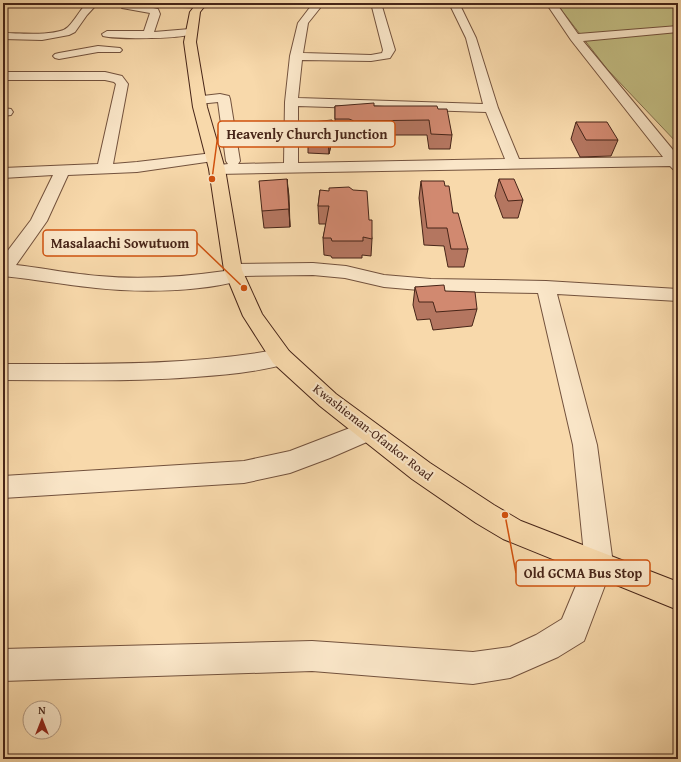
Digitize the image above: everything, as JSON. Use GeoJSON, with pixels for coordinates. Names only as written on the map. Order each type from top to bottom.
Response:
{"type":"FeatureCollection","features":[{"type":"Feature","properties":{"kind":"main road","name":"Kwashieman-Ofankor Road"},"geometry":{"type":"LineString","coordinates":[[202,4],[195,12],[190,32],[190,42],[199,100],[221,162],[234,273],[253,316],[281,357],[328,400],[368,431],[461,499],[512,530],[678,596]]}},
{"type":"Feature","properties":{"kind":"street"},"geometry":{"type":"LineString","coordinates":[[3,36],[42,37],[65,33],[71,30],[83,13],[94,3]]}},
{"type":"Feature","properties":{"kind":"street"},"geometry":{"type":"LineString","coordinates":[[124,3],[125,6],[154,11],[155,14],[148,34]]}},
{"type":"Feature","properties":{"kind":"street"},"geometry":{"type":"LineString","coordinates":[[175,4],[223,3]]}},
{"type":"Feature","properties":{"kind":"street"},"geometry":{"type":"LineString","coordinates":[[296,56],[372,58],[386,56],[389,50],[376,3]]}},
{"type":"Feature","properties":{"kind":"street"},"geometry":{"type":"LineString","coordinates":[[454,3],[471,38],[491,108],[514,164]]}},
{"type":"Feature","properties":{"kind":"street"},"geometry":{"type":"LineString","coordinates":[[551,3],[575,38],[675,163]]}},
{"type":"Feature","properties":{"kind":"street"},"geometry":{"type":"LineString","coordinates":[[291,167],[291,102],[300,29],[315,8]]}},
{"type":"Feature","properties":{"kind":"street"},"geometry":{"type":"LineString","coordinates":[[575,38],[678,29]]}},
{"type":"Feature","properties":{"kind":"street"},"geometry":{"type":"LineString","coordinates":[[107,34],[190,32]]}},
{"type":"Feature","properties":{"kind":"street"},"geometry":{"type":"LineString","coordinates":[[45,77],[63,47],[50,42]]}},
{"type":"Feature","properties":{"kind":"street"},"geometry":{"type":"LineString","coordinates":[[58,56],[98,49],[116,50]]}},
{"type":"Feature","properties":{"kind":"street"},"geometry":{"type":"LineString","coordinates":[[3,76],[112,77],[118,79],[122,84],[104,169]]}},
{"type":"Feature","properties":{"kind":"street"},"geometry":{"type":"LineString","coordinates":[[291,102],[432,108],[491,108]]}},
{"type":"Feature","properties":{"kind":"street"},"geometry":{"type":"LineString","coordinates":[[3,173],[221,162],[291,167],[675,163]]}},
{"type":"Feature","properties":{"kind":"street"},"geometry":{"type":"LineString","coordinates":[[3,270],[39,221],[63,170]]}},
{"type":"Feature","properties":{"kind":"street"},"geometry":{"type":"LineString","coordinates":[[3,270],[44,274],[80,280],[138,284],[188,282],[234,273],[313,269],[346,272],[384,281],[431,285],[546,287],[678,295]]}},
{"type":"Feature","properties":{"kind":"street"},"geometry":{"type":"LineString","coordinates":[[3,664],[312,656],[473,668],[510,662],[547,646],[573,630],[599,564],[585,445],[546,287]]}},
{"type":"Feature","properties":{"kind":"street"},"geometry":{"type":"LineString","coordinates":[[3,372],[164,371],[220,368],[281,357]]}},
{"type":"Feature","properties":{"kind":"street"},"geometry":{"type":"LineString","coordinates":[[3,487],[244,472],[290,462],[321,451],[368,431]]}},
{"type":"Feature","properties":{"kind":"shaded area"},"geometry":{"type":"Polygon","coordinates":[[[556,3],[678,3],[678,144],[607,69],[556,3]]]}},
{"type":"Feature","properties":{"kind":"building"},"geometry":{"type":"Polygon","coordinates":[[[374,103],[374,106],[437,106],[438,109],[447,109],[452,135],[431,134],[429,120],[354,121],[349,119],[335,119],[335,106],[374,103]]]}},
{"type":"Feature","properties":{"kind":"building"},"geometry":{"type":"Polygon","coordinates":[[[332,120],[328,138],[308,137],[312,122],[332,120]]]}},
{"type":"Feature","properties":{"kind":"building"},"geometry":{"type":"Polygon","coordinates":[[[576,122],[607,122],[618,140],[586,140],[576,122]]]}},
{"type":"Feature","properties":{"kind":"building"},"geometry":{"type":"Polygon","coordinates":[[[287,179],[289,209],[262,211],[259,181],[287,179]]]}},
{"type":"Feature","properties":{"kind":"building"},"geometry":{"type":"Polygon","coordinates":[[[499,179],[514,179],[523,200],[508,201],[499,179]]]}},
{"type":"Feature","properties":{"kind":"building"},"geometry":{"type":"Polygon","coordinates":[[[421,181],[444,181],[445,186],[449,186],[453,213],[458,213],[468,249],[451,249],[447,228],[427,228],[421,181]]]}},
{"type":"Feature","properties":{"kind":"building"},"geometry":{"type":"Polygon","coordinates":[[[349,187],[353,190],[367,191],[369,220],[372,220],[372,239],[363,237],[363,241],[332,241],[331,238],[323,238],[329,206],[318,206],[320,190],[329,191],[329,188],[349,187]]]}},
{"type":"Feature","properties":{"kind":"building"},"geometry":{"type":"Polygon","coordinates":[[[444,285],[445,291],[475,292],[477,309],[436,312],[433,302],[419,302],[415,287],[444,285]]]}},
{"type":"Feature","properties":{"kind":"place","name":"Heavenly Church Junction"},"geometry":{"type":"Point","coordinates":[212,179]}},
{"type":"Feature","properties":{"kind":"place","name":"Masalaachi Sowutuom"},"geometry":{"type":"Point","coordinates":[244,288]}},
{"type":"Feature","properties":{"kind":"place","name":"Old GCMA Bus Stop"},"geometry":{"type":"Point","coordinates":[505,515]}}]}
